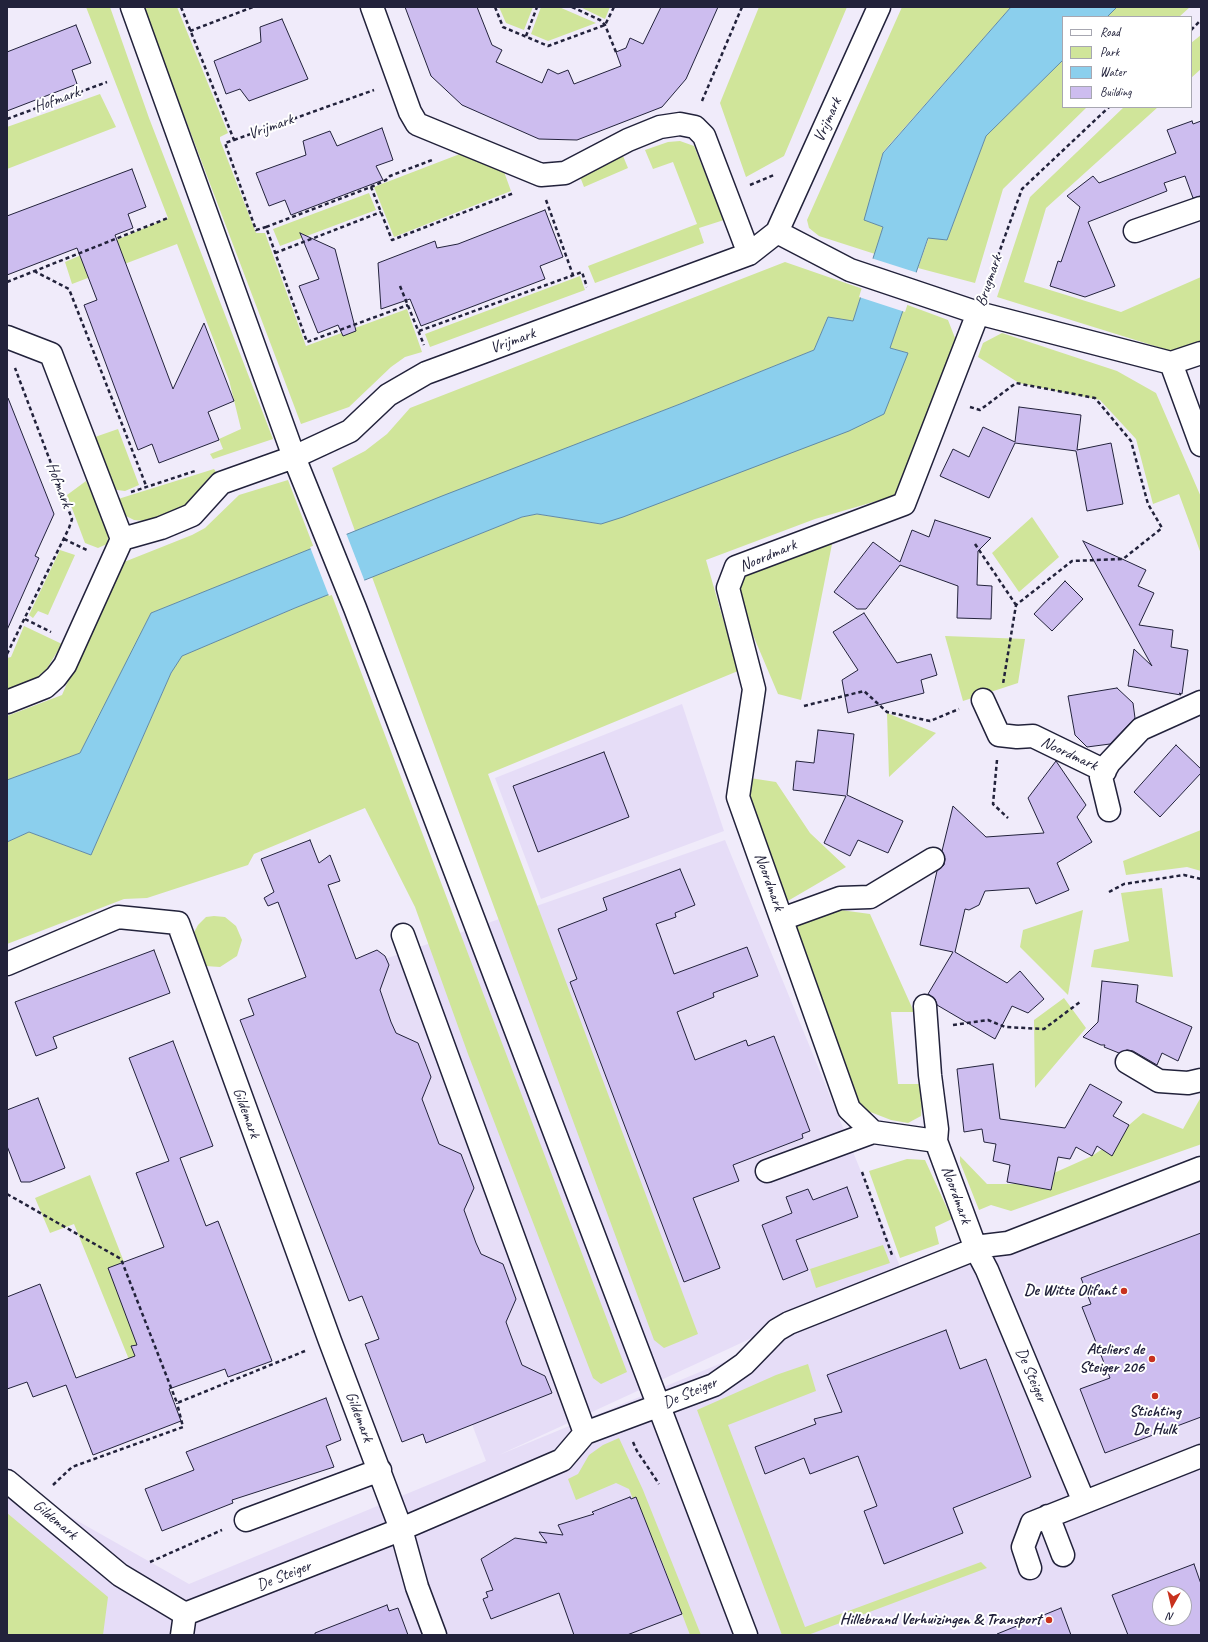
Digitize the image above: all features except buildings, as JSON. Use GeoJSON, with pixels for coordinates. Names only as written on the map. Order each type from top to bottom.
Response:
{"type":"FeatureCollection","features":[{"type":"Feature","properties":{"kind":"street"},"geometry":{"type":"LineString","coordinates":[[132,7],[294,457],[355,608],[746,1635]]}},
{"type":"Feature","properties":{"kind":"street"},"geometry":{"type":"LineString","coordinates":[[372,7],[410,112],[418,124],[469,145],[540,179],[565,173],[628,140],[660,127],[680,124],[695,127],[704,136],[749,254]]}},
{"type":"Feature","properties":{"kind":"street","name":"Vrijmark"},"geometry":{"type":"LineString","coordinates":[[294,457],[350,431],[388,394],[426,373],[749,254],[777,232],[879,7]]}},
{"type":"Feature","properties":{"kind":"street"},"geometry":{"type":"LineString","coordinates":[[1135,231],[1201,208]]}},
{"type":"Feature","properties":{"kind":"street"},"geometry":{"type":"LineString","coordinates":[[777,232],[850,270],[978,313]]}},
{"type":"Feature","properties":{"kind":"street","name":"Brugmark"},"geometry":{"type":"LineString","coordinates":[[978,313],[1171,363]]}},
{"type":"Feature","properties":{"kind":"street","name":"Noordmark"},"geometry":{"type":"LineString","coordinates":[[873,1132],[849,1109],[738,797],[754,689],[728,588],[736,567],[904,504],[978,313]]}},
{"type":"Feature","properties":{"kind":"street"},"geometry":{"type":"LineString","coordinates":[[7,337],[51,354],[122,539],[65,665],[56,677],[45,687],[7,702]]}},
{"type":"Feature","properties":{"kind":"street"},"geometry":{"type":"LineString","coordinates":[[1201,353],[1171,363],[1201,445]]}},
{"type":"Feature","properties":{"kind":"street"},"geometry":{"type":"LineString","coordinates":[[122,539],[161,528],[192,515],[221,483],[294,457]]}},
{"type":"Feature","properties":{"kind":"street"},"geometry":{"type":"LineString","coordinates":[[983,700],[999,735]]}},
{"type":"Feature","properties":{"kind":"street","name":"Noordmark"},"geometry":{"type":"LineString","coordinates":[[1109,810],[1101,777],[1109,763],[1141,729],[1201,702]]}},
{"type":"Feature","properties":{"kind":"street","name":"Noordmark"},"geometry":{"type":"LineString","coordinates":[[999,735],[1017,737],[1033,736],[1105,771]]}},
{"type":"Feature","properties":{"kind":"street","name":"Noordmark"},"geometry":{"type":"LineString","coordinates":[[782,918],[840,898],[870,897],[933,859]]}},
{"type":"Feature","properties":{"kind":"street","name":"Gildemark"},"geometry":{"type":"LineString","coordinates":[[7,964],[118,918],[178,923],[330,1341],[401,1529]]}},
{"type":"Feature","properties":{"kind":"street"},"geometry":{"type":"LineString","coordinates":[[403,935],[586,1432]]}},
{"type":"Feature","properties":{"kind":"street","name":"Noordmark"},"geometry":{"type":"LineString","coordinates":[[926,1006],[937,1129],[936,1141],[976,1249]]}},
{"type":"Feature","properties":{"kind":"street"},"geometry":{"type":"LineString","coordinates":[[1127,1062],[1159,1081],[1188,1083],[1201,1080]]}},
{"type":"Feature","properties":{"kind":"street"},"geometry":{"type":"LineString","coordinates":[[767,1171],[873,1132],[936,1141]]}},
{"type":"Feature","properties":{"kind":"street","name":"De Steiger"},"geometry":{"type":"LineString","coordinates":[[185,1614],[401,1529],[562,1460],[586,1432],[624,1420],[714,1385],[744,1364],[777,1330],[789,1323],[976,1249],[1008,1242],[1201,1168]]}},
{"type":"Feature","properties":{"kind":"street","name":"De Steiger"},"geometry":{"type":"LineString","coordinates":[[976,1249],[987,1270],[1084,1502]]}},
{"type":"Feature","properties":{"kind":"street"},"geometry":{"type":"LineString","coordinates":[[1030,1568],[1023,1547],[1032,1523],[1201,1456]]}},
{"type":"Feature","properties":{"kind":"street"},"geometry":{"type":"LineString","coordinates":[[246,1520],[380,1470]]}},
{"type":"Feature","properties":{"kind":"street","name":"Gildemark"},"geometry":{"type":"LineString","coordinates":[[7,1481],[36,1503],[120,1575],[185,1614]]}},
{"type":"Feature","properties":{"kind":"street"},"geometry":{"type":"LineString","coordinates":[[1048,1516],[1063,1555]]}},
{"type":"Feature","properties":{"kind":"street"},"geometry":{"type":"LineString","coordinates":[[401,1529],[416,1587],[435,1635]]}},
{"type":"Feature","properties":{"kind":"street"},"geometry":{"type":"LineString","coordinates":[[182,1635],[185,1614]]}},
{"type":"Feature","properties":{"kind":"path","name":"Vrijmark"},"geometry":{"type":"LineString","coordinates":[[181,7],[234,140]]}},
{"type":"Feature","properties":{"kind":"path"},"geometry":{"type":"LineString","coordinates":[[190,31],[253,7]]}},
{"type":"Feature","properties":{"kind":"path"},"geometry":{"type":"LineString","coordinates":[[495,7],[503,27],[548,46],[605,25],[614,7]]}},
{"type":"Feature","properties":{"kind":"path"},"geometry":{"type":"LineString","coordinates":[[526,36],[537,7]]}},
{"type":"Feature","properties":{"kind":"path"},"geometry":{"type":"LineString","coordinates":[[572,7],[600,20],[605,25],[616,52]]}},
{"type":"Feature","properties":{"kind":"path"},"geometry":{"type":"LineString","coordinates":[[695,127],[702,98],[742,7]]}},
{"type":"Feature","properties":{"kind":"path"},"geometry":{"type":"LineString","coordinates":[[1192,29],[1201,20]]}},
{"type":"Feature","properties":{"kind":"path","name":"Vrijmark"},"geometry":{"type":"LineString","coordinates":[[266,227],[256,230],[224,143],[398,81]]}},
{"type":"Feature","properties":{"kind":"path","name":"Hofmark"},"geometry":{"type":"LineString","coordinates":[[7,119],[107,82]]}},
{"type":"Feature","properties":{"kind":"path","name":"Brugmark"},"geometry":{"type":"LineString","coordinates":[[978,313],[1022,189],[1108,108]]}},
{"type":"Feature","properties":{"kind":"path"},"geometry":{"type":"LineString","coordinates":[[408,305],[307,342],[266,227],[371,187],[386,180],[390,176],[469,145]]}},
{"type":"Feature","properties":{"kind":"path"},"geometry":{"type":"LineString","coordinates":[[371,187],[392,240],[540,179],[573,275]]}},
{"type":"Feature","properties":{"kind":"path"},"geometry":{"type":"LineString","coordinates":[[275,253],[381,212]]}},
{"type":"Feature","properties":{"kind":"path"},"geometry":{"type":"LineString","coordinates":[[7,282],[168,218]]}},
{"type":"Feature","properties":{"kind":"path"},"geometry":{"type":"LineString","coordinates":[[34,271],[69,289],[147,488]]}},
{"type":"Feature","properties":{"kind":"path"},"geometry":{"type":"LineString","coordinates":[[419,331],[582,272],[588,289]]}},
{"type":"Feature","properties":{"kind":"path"},"geometry":{"type":"LineString","coordinates":[[400,286],[425,349]]}},
{"type":"Feature","properties":{"kind":"path","name":"Hofmark"},"geometry":{"type":"LineString","coordinates":[[7,654],[70,528],[72,519],[12,361]]}},
{"type":"Feature","properties":{"kind":"path"},"geometry":{"type":"LineString","coordinates":[[945,399],[980,410],[1016,384],[1095,398],[1131,441],[1148,504],[1162,528],[1123,558],[1072,561],[1016,605]]}},
{"type":"Feature","properties":{"kind":"path"},"geometry":{"type":"LineString","coordinates":[[108,500],[201,469]]}},
{"type":"Feature","properties":{"kind":"path"},"geometry":{"type":"LineString","coordinates":[[804,706],[864,691],[887,712],[930,721],[983,700],[1004,684],[1016,605],[975,544]]}},
{"type":"Feature","properties":{"kind":"path"},"geometry":{"type":"LineString","coordinates":[[999,735],[994,804],[1008,818]]}},
{"type":"Feature","properties":{"kind":"path"},"geometry":{"type":"LineString","coordinates":[[1109,892],[1124,884],[1184,875],[1201,879]]}},
{"type":"Feature","properties":{"kind":"path"},"geometry":{"type":"LineString","coordinates":[[927,1029],[988,1020],[1005,1027],[1044,1029],[1080,1002]]}},
{"type":"Feature","properties":{"kind":"path"},"geometry":{"type":"LineString","coordinates":[[862,1172],[894,1261]]}},
{"type":"Feature","properties":{"kind":"path"},"geometry":{"type":"LineString","coordinates":[[7,1194],[121,1259],[177,1403],[183,1427],[72,1467],[36,1503]]}},
{"type":"Feature","properties":{"kind":"path"},"geometry":{"type":"LineString","coordinates":[[177,1403],[330,1341]]}},
{"type":"Feature","properties":{"kind":"path"},"geometry":{"type":"LineString","coordinates":[[624,1420],[637,1451],[660,1485]]}},
{"type":"Feature","properties":{"kind":"path"},"geometry":{"type":"LineString","coordinates":[[120,1575],[246,1520]]}},
{"type":"Feature","properties":{"kind":"shaded area"},"geometry":{"type":"Polygon","coordinates":[[[682,704],[724,831],[541,899],[495,778],[682,704]]]}},
{"type":"Feature","properties":{"kind":"shaded area"},"geometry":{"type":"Polygon","coordinates":[[[725,840],[901,1269],[499,1455],[1201,1165],[1201,1635],[7,1635],[7,1481],[189,1584],[486,1461],[305,987],[725,840]]]}},
{"type":"Feature","properties":{"kind":"green space"},"geometry":{"type":"Polygon","coordinates":[[[86,7],[110,7],[149,118],[273,439],[213,459],[210,454],[223,449],[219,439],[241,429],[229,380],[177,244],[72,284],[65,262],[168,218],[86,7]]]}},
{"type":"Feature","properties":{"kind":"green space"},"geometry":{"type":"Polygon","coordinates":[[[143,7],[177,7],[228,133],[220,137],[220,140],[256,233],[265,233],[306,346],[407,309],[422,352],[405,357],[391,367],[349,407],[301,424],[143,7]]]}},
{"type":"Feature","properties":{"kind":"green space"},"geometry":{"type":"Polygon","coordinates":[[[499,7],[533,7],[524,30],[506,23],[499,7]]]}},
{"type":"Feature","properties":{"kind":"green space"},"geometry":{"type":"Polygon","coordinates":[[[541,7],[559,7],[596,23],[548,41],[531,34],[541,7]]]}},
{"type":"Feature","properties":{"kind":"green space"},"geometry":{"type":"Polygon","coordinates":[[[580,7],[610,7],[605,19],[580,7]]]}},
{"type":"Feature","properties":{"kind":"green space"},"geometry":{"type":"Polygon","coordinates":[[[759,7],[847,7],[784,156],[746,177],[720,103],[759,7]]]}},
{"type":"Feature","properties":{"kind":"green space"},"geometry":{"type":"Polygon","coordinates":[[[902,7],[1011,7],[883,152],[865,220],[883,227],[875,254],[819,236],[809,228],[807,220],[902,7]]]}},
{"type":"Feature","properties":{"kind":"green space"},"geometry":{"type":"Polygon","coordinates":[[[1117,7],[1190,7],[1180,16],[1108,16],[1117,7]]]}},
{"type":"Feature","properties":{"kind":"green space"},"geometry":{"type":"Polygon","coordinates":[[[1201,35],[1201,69],[1192,77],[1192,42],[1201,35]]]}},
{"type":"Feature","properties":{"kind":"green space"},"geometry":{"type":"Polygon","coordinates":[[[1062,61],[1062,108],[1086,108],[1003,189],[975,283],[918,268],[929,237],[947,240],[986,136],[1062,61]]]}},
{"type":"Feature","properties":{"kind":"green space"},"geometry":{"type":"Polygon","coordinates":[[[100,94],[116,127],[7,169],[7,127],[100,94]]]}},
{"type":"Feature","properties":{"kind":"green space"},"geometry":{"type":"Polygon","coordinates":[[[1123,108],[1157,108],[1046,208],[1024,282],[1121,312],[1201,277],[1201,342],[1174,352],[997,297],[1030,197],[1123,108]]]}},
{"type":"Feature","properties":{"kind":"green space"},"geometry":{"type":"Polygon","coordinates":[[[680,141],[694,146],[724,220],[699,228],[704,243],[595,283],[588,266],[697,224],[673,162],[653,169],[645,150],[668,142],[680,141]]]}},
{"type":"Feature","properties":{"kind":"green space"},"geometry":{"type":"Polygon","coordinates":[[[465,152],[503,169],[511,191],[394,237],[374,187],[465,152]]]}},
{"type":"Feature","properties":{"kind":"green space"},"geometry":{"type":"Polygon","coordinates":[[[623,156],[628,168],[584,187],[579,174],[623,156]]]}},
{"type":"Feature","properties":{"kind":"green space"},"geometry":{"type":"Polygon","coordinates":[[[369,193],[376,210],[280,246],[273,229],[369,193]]]}},
{"type":"Feature","properties":{"kind":"green space"},"geometry":{"type":"Polygon","coordinates":[[[785,262],[863,289],[853,322],[828,317],[814,350],[355,531],[332,468],[365,451],[387,434],[410,408],[785,262]]]}},
{"type":"Feature","properties":{"kind":"green space"},"geometry":{"type":"Polygon","coordinates":[[[580,276],[585,290],[430,347],[425,334],[580,276]]]}},
{"type":"Feature","properties":{"kind":"green space"},"geometry":{"type":"Polygon","coordinates":[[[905,304],[948,320],[955,338],[944,372],[894,496],[815,519],[706,560],[738,671],[488,774],[698,1334],[664,1348],[654,1340],[372,577],[522,517],[537,514],[601,524],[908,353],[890,348],[905,304]]]}},
{"type":"Feature","properties":{"kind":"green space"},"geometry":{"type":"Polygon","coordinates":[[[1002,333],[1117,371],[1156,393],[1201,497],[1201,554],[1179,494],[1153,504],[1136,439],[1100,400],[1019,383],[978,357],[983,343],[1002,333]]]}},
{"type":"Feature","properties":{"kind":"green space"},"geometry":{"type":"Polygon","coordinates":[[[118,429],[139,485],[125,491],[117,490],[110,485],[95,437],[118,429]]]}},
{"type":"Feature","properties":{"kind":"green space"},"geometry":{"type":"Polygon","coordinates":[[[214,469],[216,472],[207,480],[192,502],[159,517],[145,521],[134,520],[126,516],[115,500],[214,469]]]}},
{"type":"Feature","properties":{"kind":"green space"},"geometry":{"type":"Polygon","coordinates":[[[288,480],[314,548],[151,613],[80,753],[7,780],[7,716],[62,695],[119,564],[192,535],[205,528],[239,495],[288,480]]]}},
{"type":"Feature","properties":{"kind":"green space"},"geometry":{"type":"Polygon","coordinates":[[[86,481],[109,532],[107,544],[98,548],[85,543],[67,495],[86,481]]]}},
{"type":"Feature","properties":{"kind":"green space"},"geometry":{"type":"Polygon","coordinates":[[[1032,517],[1059,557],[1019,592],[992,553],[1032,517]]]}},
{"type":"Feature","properties":{"kind":"green space"},"geometry":{"type":"Polygon","coordinates":[[[833,539],[801,700],[778,694],[736,595],[742,574],[833,539]]]}},
{"type":"Feature","properties":{"kind":"green space"},"geometry":{"type":"Polygon","coordinates":[[[60,550],[75,555],[48,615],[38,611],[33,618],[29,615],[60,550]]]}},
{"type":"Feature","properties":{"kind":"green space"},"geometry":{"type":"Polygon","coordinates":[[[331,593],[627,1372],[601,1384],[593,1378],[468,1054],[415,907],[365,808],[254,854],[248,865],[147,898],[124,899],[7,944],[7,842],[29,832],[91,855],[171,673],[181,656],[331,593]]]}},
{"type":"Feature","properties":{"kind":"green space"},"geometry":{"type":"Polygon","coordinates":[[[24,626],[62,644],[46,670],[31,682],[7,691],[7,658],[11,657],[24,626]]]}},
{"type":"Feature","properties":{"kind":"green space"},"geometry":{"type":"Polygon","coordinates":[[[945,636],[1025,639],[1018,683],[963,701],[945,636]]]}},
{"type":"Feature","properties":{"kind":"green space"},"geometry":{"type":"Polygon","coordinates":[[[887,713],[936,733],[889,777],[887,713]]]}},
{"type":"Feature","properties":{"kind":"green space"},"geometry":{"type":"Polygon","coordinates":[[[750,778],[776,782],[810,833],[846,867],[786,902],[745,798],[750,778]]]}},
{"type":"Feature","properties":{"kind":"green space"},"geometry":{"type":"Polygon","coordinates":[[[1201,830],[1201,871],[1187,867],[1126,875],[1123,861],[1201,830]]]}},
{"type":"Feature","properties":{"kind":"green space"},"geometry":{"type":"Polygon","coordinates":[[[1162,888],[1173,977],[1091,967],[1094,950],[1129,941],[1121,893],[1162,888]]]}},
{"type":"Feature","properties":{"kind":"green space"},"geometry":{"type":"Polygon","coordinates":[[[833,909],[870,914],[914,1012],[891,1012],[898,1084],[923,1084],[921,1116],[908,1123],[891,1120],[860,1108],[794,933],[795,918],[833,909]]]}},
{"type":"Feature","properties":{"kind":"green space"},"geometry":{"type":"Polygon","coordinates":[[[1083,910],[1068,995],[1020,947],[1023,930],[1083,910]]]}},
{"type":"Feature","properties":{"kind":"green space"},"geometry":{"type":"Polygon","coordinates":[[[206,917],[225,917],[236,926],[242,940],[237,956],[220,967],[205,966],[191,938],[198,925],[206,917]]]}},
{"type":"Feature","properties":{"kind":"green space"},"geometry":{"type":"Polygon","coordinates":[[[1064,998],[1086,1028],[1035,1088],[1034,1020],[1064,998]]]}},
{"type":"Feature","properties":{"kind":"green space"},"geometry":{"type":"Polygon","coordinates":[[[1201,1097],[1201,1144],[1011,1211],[991,1205],[979,1210],[960,1162],[960,1156],[987,1184],[1018,1184],[1054,1173],[1092,1156],[1123,1135],[1129,1125],[1143,1113],[1183,1129],[1201,1097]]]}},
{"type":"Feature","properties":{"kind":"green space"},"geometry":{"type":"Polygon","coordinates":[[[907,1159],[925,1160],[952,1219],[935,1227],[939,1244],[900,1258],[869,1171],[907,1159]]]}},
{"type":"Feature","properties":{"kind":"green space"},"geometry":{"type":"Polygon","coordinates":[[[90,1175],[158,1349],[130,1362],[74,1224],[50,1233],[35,1198],[90,1175]]]}},
{"type":"Feature","properties":{"kind":"green space"},"geometry":{"type":"Polygon","coordinates":[[[883,1245],[890,1263],[816,1288],[810,1269],[883,1245]]]}},
{"type":"Feature","properties":{"kind":"green space"},"geometry":{"type":"Polygon","coordinates":[[[808,1364],[816,1391],[728,1425],[805,1627],[981,1562],[987,1568],[808,1635],[782,1635],[697,1410],[776,1375],[808,1364]]]}},
{"type":"Feature","properties":{"kind":"green space"},"geometry":{"type":"Polygon","coordinates":[[[619,1438],[643,1490],[701,1635],[690,1635],[657,1548],[653,1549],[629,1489],[616,1483],[576,1500],[568,1479],[578,1474],[589,1455],[603,1445],[619,1438]]]}},
{"type":"Feature","properties":{"kind":"green space"},"geometry":{"type":"Polygon","coordinates":[[[7,1513],[108,1597],[103,1635],[7,1635],[7,1513]]]}},
{"type":"Feature","properties":{"kind":"water"},"geometry":{"type":"Polygon","coordinates":[[[1011,7],[1117,7],[1108,16],[1062,16],[1062,61],[986,136],[947,240],[928,238],[890,348],[908,353],[884,414],[849,431],[601,524],[537,514],[522,517],[295,608],[182,656],[171,673],[91,855],[29,832],[7,842],[7,780],[80,753],[151,613],[442,496],[680,404],[814,350],[828,317],[853,321],[883,227],[864,220],[883,153],[1011,7]]]}},
{"type":"Feature","properties":{"kind":"pier"},"geometry":{"type":"Polygon","coordinates":[[[871,258],[918,273],[905,312],[859,297],[871,258]]]}},
{"type":"Feature","properties":{"kind":"pier"},"geometry":{"type":"Polygon","coordinates":[[[346,533],[365,582],[329,596],[310,547],[346,533]]]}},
{"type":"Feature","properties":{"kind":"place","name":"De Witte Olifant"},"geometry":{"type":"Point","coordinates":[1124,1291]}},
{"type":"Feature","properties":{"kind":"place","name":"Ateliers de Steiger 206"},"geometry":{"type":"Point","coordinates":[1152,1359]}},
{"type":"Feature","properties":{"kind":"place","name":"Stichting De Hulk"},"geometry":{"type":"Point","coordinates":[1155,1396]}},
{"type":"Feature","properties":{"kind":"place","name":"Hillebrand Verhuizingen & Transport"},"geometry":{"type":"Point","coordinates":[1049,1620]}}]}
